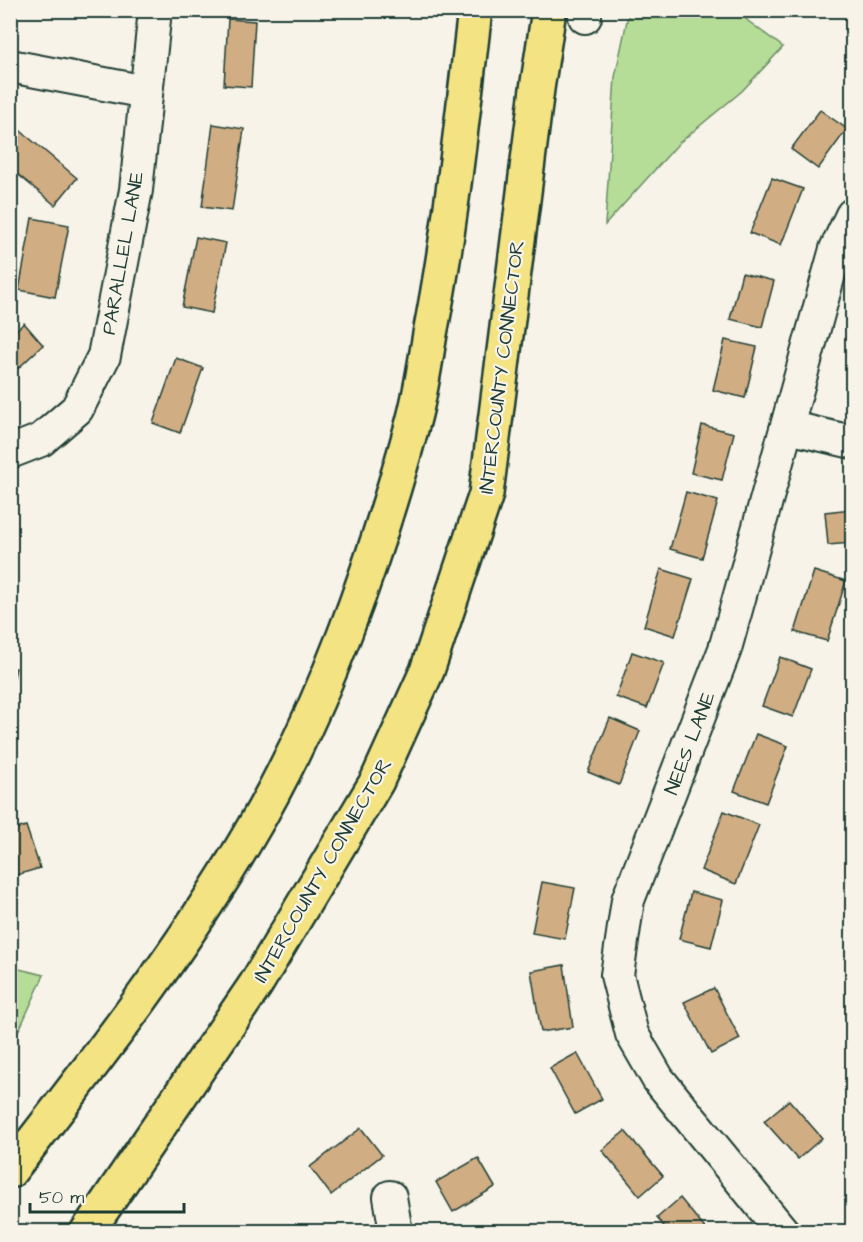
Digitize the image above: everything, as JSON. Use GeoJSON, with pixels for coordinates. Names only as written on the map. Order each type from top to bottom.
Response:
{"type":"FeatureCollection","features":[{"type":"Feature","properties":{"kind":"highway"},"geometry":{"type":"LineString","coordinates":[[10,1171],[146,993],[242,847],[291,758],[320,692],[358,596],[414,419],[447,248],[475,10]]}},
{"type":"Feature","properties":{"kind":"highway","name":"INTERCOUNTY CONNECTOR"},"geometry":{"type":"LineString","coordinates":[[87,1232],[263,974],[377,782],[427,671],[486,494],[549,10]]}},
{"type":"Feature","properties":{"kind":"street","name":"PARALLEL LANE"},"geometry":{"type":"LineString","coordinates":[[10,452],[41,440],[77,409],[104,356],[136,190],[155,10]]}},
{"type":"Feature","properties":{"kind":"street"},"geometry":{"type":"LineString","coordinates":[[10,66],[146,93]]}},
{"type":"Feature","properties":{"kind":"street","name":"NEES LANE"},"geometry":{"type":"LineString","coordinates":[[783,1232],[658,1078],[632,1034],[617,975],[628,900],[725,649],[836,249],[852,215]]}},
{"type":"Feature","properties":{"kind":"street"},"geometry":{"type":"LineString","coordinates":[[788,427],[852,442]]}},
{"type":"Feature","properties":{"kind":"street"},"geometry":{"type":"LineString","coordinates":[[390,1197],[396,1232]]}},
{"type":"Feature","properties":{"kind":"green space"},"geometry":{"type":"Polygon","coordinates":[[[629,11],[739,11],[748,21],[783,47],[742,91],[679,143],[605,225],[615,77],[629,11]]]}},
{"type":"Feature","properties":{"kind":"green space"},"geometry":{"type":"Polygon","coordinates":[[[11,967],[44,975],[20,1028],[11,1038],[11,967]]]}},
{"type":"Feature","properties":{"kind":"building"},"geometry":{"type":"Polygon","coordinates":[[[228,19],[255,21],[251,87],[224,85],[228,19]]]}},
{"type":"Feature","properties":{"kind":"building"},"geometry":{"type":"Polygon","coordinates":[[[820,110],[847,129],[818,169],[791,149],[820,110]]]}},
{"type":"Feature","properties":{"kind":"building"},"geometry":{"type":"Polygon","coordinates":[[[213,124],[244,129],[232,211],[202,207],[213,124]]]}},
{"type":"Feature","properties":{"kind":"building"},"geometry":{"type":"Polygon","coordinates":[[[16,127],[77,178],[55,205],[10,168],[10,133],[16,127]]]}},
{"type":"Feature","properties":{"kind":"building"},"geometry":{"type":"Polygon","coordinates":[[[772,178],[803,189],[781,245],[750,233],[772,178]]]}},
{"type":"Feature","properties":{"kind":"building"},"geometry":{"type":"Polygon","coordinates":[[[32,218],[69,225],[55,297],[19,290],[32,218]]]}},
{"type":"Feature","properties":{"kind":"building"},"geometry":{"type":"Polygon","coordinates":[[[196,237],[226,243],[212,313],[182,307],[196,237]]]}},
{"type":"Feature","properties":{"kind":"building"},"geometry":{"type":"Polygon","coordinates":[[[742,273],[774,281],[762,327],[730,319],[742,273]]]}},
{"type":"Feature","properties":{"kind":"building"},"geometry":{"type":"Polygon","coordinates":[[[24,323],[43,345],[10,376],[10,336],[24,323]]]}},
{"type":"Feature","properties":{"kind":"building"},"geometry":{"type":"Polygon","coordinates":[[[725,340],[757,347],[745,398],[713,390],[725,340]]]}},
{"type":"Feature","properties":{"kind":"building"},"geometry":{"type":"Polygon","coordinates":[[[176,358],[203,368],[180,433],[153,423],[176,358]]]}},
{"type":"Feature","properties":{"kind":"building"},"geometry":{"type":"Polygon","coordinates":[[[702,425],[734,433],[722,480],[691,473],[702,425]]]}},
{"type":"Feature","properties":{"kind":"building"},"geometry":{"type":"Polygon","coordinates":[[[686,492],[718,501],[702,558],[670,549],[686,492]]]}},
{"type":"Feature","properties":{"kind":"building"},"geometry":{"type":"Polygon","coordinates":[[[852,509],[852,543],[828,545],[825,512],[852,509]]]}},
{"type":"Feature","properties":{"kind":"building"},"geometry":{"type":"Polygon","coordinates":[[[661,569],[693,579],[675,636],[644,626],[661,569]]]}},
{"type":"Feature","properties":{"kind":"building"},"geometry":{"type":"Polygon","coordinates":[[[814,571],[846,581],[827,641],[795,632],[814,571]]]}},
{"type":"Feature","properties":{"kind":"building"},"geometry":{"type":"Polygon","coordinates":[[[632,652],[664,663],[647,708],[616,697],[632,652]]]}},
{"type":"Feature","properties":{"kind":"building"},"geometry":{"type":"Polygon","coordinates":[[[780,657],[811,669],[793,717],[762,706],[780,657]]]}},
{"type":"Feature","properties":{"kind":"building"},"geometry":{"type":"Polygon","coordinates":[[[10,667],[16,668],[10,694],[10,667]]]}},
{"type":"Feature","properties":{"kind":"building"},"geometry":{"type":"Polygon","coordinates":[[[610,718],[640,731],[619,785],[588,772],[610,718]]]}},
{"type":"Feature","properties":{"kind":"building"},"geometry":{"type":"Polygon","coordinates":[[[756,734],[788,746],[766,803],[734,791],[756,734]]]}},
{"type":"Feature","properties":{"kind":"building"},"geometry":{"type":"Polygon","coordinates":[[[724,811],[759,825],[736,884],[701,870],[724,811]]]}},
{"type":"Feature","properties":{"kind":"building"},"geometry":{"type":"Polygon","coordinates":[[[26,826],[40,868],[10,877],[10,831],[26,826]]]}},
{"type":"Feature","properties":{"kind":"building"},"geometry":{"type":"Polygon","coordinates":[[[542,882],[575,888],[565,939],[532,933],[542,882]]]}},
{"type":"Feature","properties":{"kind":"building"},"geometry":{"type":"Polygon","coordinates":[[[691,892],[723,900],[711,947],[679,939],[691,892]]]}},
{"type":"Feature","properties":{"kind":"building"},"geometry":{"type":"Polygon","coordinates":[[[564,965],[573,1027],[541,1032],[531,971],[564,965]]]}},
{"type":"Feature","properties":{"kind":"building"},"geometry":{"type":"Polygon","coordinates":[[[714,988],[740,1039],[711,1054],[684,1002],[714,988]]]}},
{"type":"Feature","properties":{"kind":"building"},"geometry":{"type":"Polygon","coordinates":[[[577,1053],[602,1099],[575,1114],[550,1068],[577,1053]]]}},
{"type":"Feature","properties":{"kind":"building"},"geometry":{"type":"Polygon","coordinates":[[[789,1100],[822,1138],[798,1159],[764,1121],[789,1100]]]}},
{"type":"Feature","properties":{"kind":"building"},"geometry":{"type":"Polygon","coordinates":[[[361,1128],[382,1155],[331,1195],[310,1167],[361,1128]]]}},
{"type":"Feature","properties":{"kind":"building"},"geometry":{"type":"Polygon","coordinates":[[[625,1131],[663,1176],[640,1196],[602,1150],[625,1131]]]}},
{"type":"Feature","properties":{"kind":"building"},"geometry":{"type":"Polygon","coordinates":[[[478,1158],[495,1187],[453,1212],[436,1182],[478,1158]]]}},
{"type":"Feature","properties":{"kind":"building"},"geometry":{"type":"Polygon","coordinates":[[[680,1198],[708,1232],[669,1232],[657,1218],[680,1198]]]}}]}
